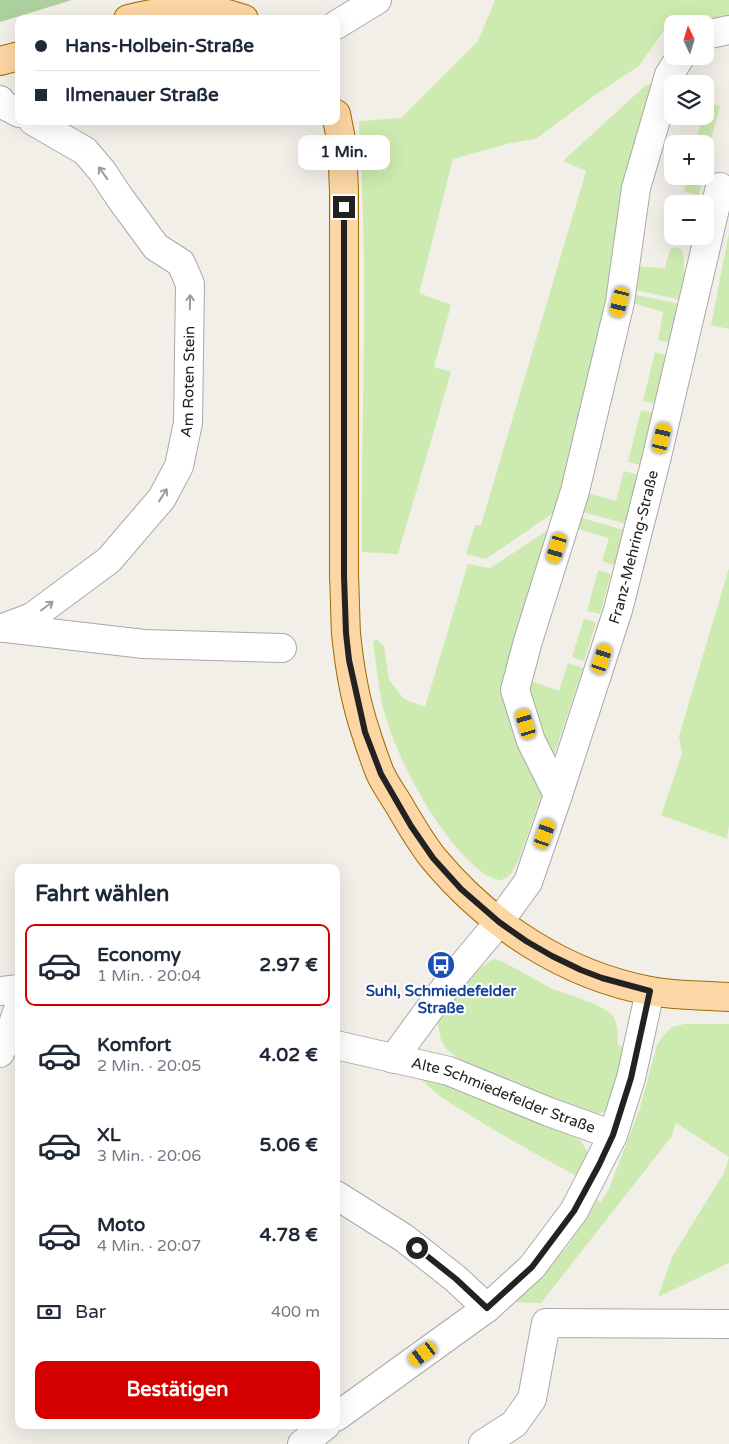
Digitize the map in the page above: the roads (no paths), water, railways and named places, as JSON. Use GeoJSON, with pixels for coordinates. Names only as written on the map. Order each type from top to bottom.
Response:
{"type":"FeatureCollection","features":[{"type":"Feature","properties":{"kind":"main road"},"geometry":{"type":"LineString","coordinates":[[146,15],[185,10],[217,12],[229,15]]}},
{"type":"Feature","properties":{"kind":"main road"},"geometry":{"type":"LineString","coordinates":[[0,61],[15,57]]}},
{"type":"Feature","properties":{"kind":"main road"},"geometry":{"type":"LineString","coordinates":[[338,125],[342,144],[344,191],[344,576],[346,633],[349,660],[365,732],[381,774],[411,826],[433,858],[461,889],[499,922],[526,941],[552,956],[602,978],[650,991],[684,995],[729,996]]}},
{"type":"Feature","properties":{"kind":"street"},"geometry":{"type":"LineString","coordinates":[[340,23],[377,0]]}},
{"type":"Feature","properties":{"kind":"street"},"geometry":{"type":"LineString","coordinates":[[714,33],[729,30]]}},
{"type":"Feature","properties":{"kind":"street"},"geometry":{"type":"LineString","coordinates":[[558,795],[531,741],[515,690],[528,640],[575,491],[620,302],[636,188],[669,75],[675,65]]}},
{"type":"Feature","properties":{"kind":"street","name":"Am Roten Stein"},"geometry":{"type":"LineString","coordinates":[[2,628],[32,617],[109,560],[162,498],[179,466],[188,423],[190,284],[181,263],[156,247],[85,151],[40,125]]}},
{"type":"Feature","properties":{"kind":"street","name":"Franz-Mehring-Straße"},"geometry":{"type":"LineString","coordinates":[[499,922],[528,882],[618,610],[657,456],[720,187]]}},
{"type":"Feature","properties":{"kind":"street","name":"Am Roten Stein"},"geometry":{"type":"LineString","coordinates":[[2,628],[144,644],[282,648]]}},
{"type":"Feature","properties":{"kind":"street","name":"Alte Schmiedefelder Straße"},"geometry":{"type":"LineString","coordinates":[[393,1059],[453,978],[499,922]]}},
{"type":"Feature","properties":{"kind":"street"},"geometry":{"type":"LineString","coordinates":[[0,991],[15,989]]}},
{"type":"Feature","properties":{"kind":"street","name":"Alte Schmiedefelder Straße"},"geometry":{"type":"LineString","coordinates":[[340,1046],[449,1071],[549,1112],[613,1135],[631,1078],[650,991]]}},
{"type":"Feature","properties":{"kind":"street"},"geometry":{"type":"LineString","coordinates":[[0,1053],[15,1018]]}},
{"type":"Feature","properties":{"kind":"street"},"geometry":{"type":"LineString","coordinates":[[340,1414],[487,1308],[532,1267],[574,1211],[613,1135]]}},
{"type":"Feature","properties":{"kind":"street"},"geometry":{"type":"LineString","coordinates":[[340,1198],[404,1238],[456,1279],[487,1308]]}},
{"type":"Feature","properties":{"kind":"street"},"geometry":{"type":"LineString","coordinates":[[483,1444],[514,1424],[532,1399],[546,1323],[729,1324]]}},
{"type":"Feature","properties":{"kind":"street"},"geometry":{"type":"LineString","coordinates":[[302,1444],[321,1429]]}},
{"type":"Feature","properties":{"kind":"place","name":"Suhl, Schmiedefelder Straße"},"geometry":{"type":"Point","coordinates":[441,965]}}]}
